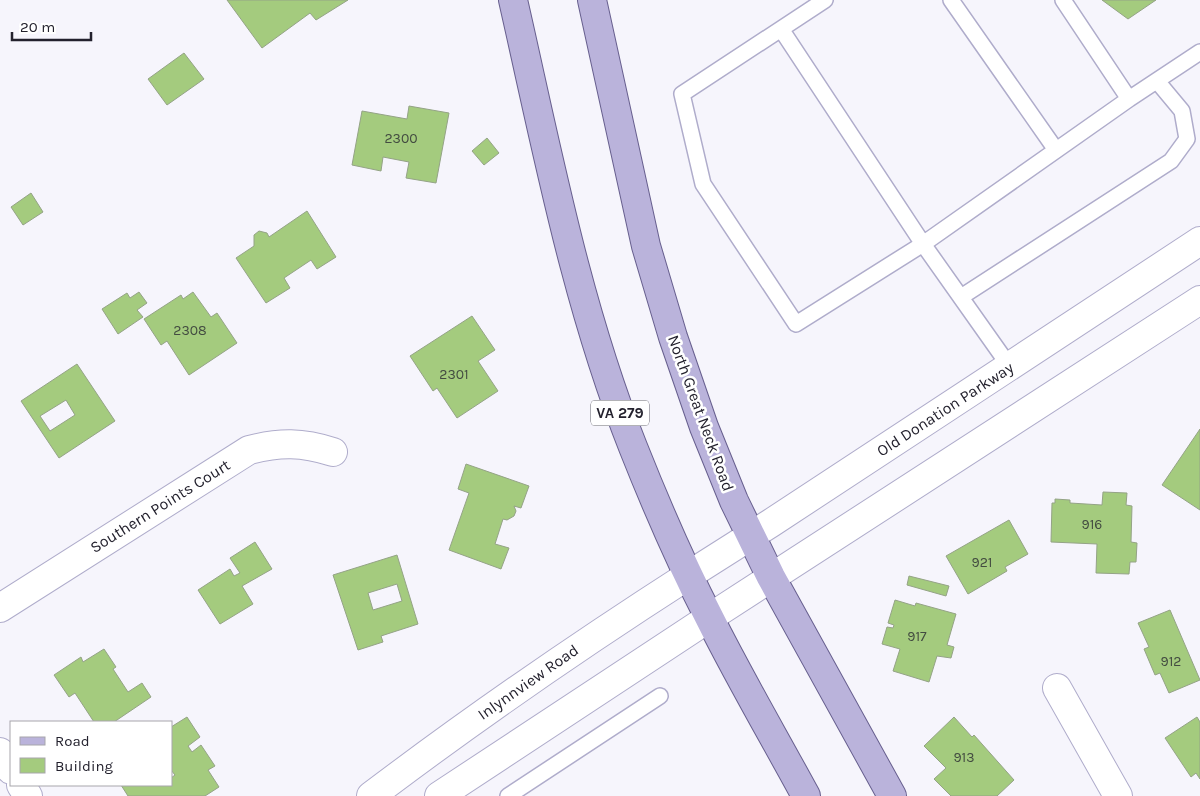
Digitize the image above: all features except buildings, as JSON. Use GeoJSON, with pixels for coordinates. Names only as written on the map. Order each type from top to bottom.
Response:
{"type":"FeatureCollection","features":[{"type":"Feature","properties":{"kind":"main road","name":"VA 279"},"geometry":{"type":"LineString","coordinates":[[513,0],[567,236],[603,363],[632,446],[709,618],[806,796]]}},
{"type":"Feature","properties":{"kind":"main road","name":"North Great Neck Road"},"geometry":{"type":"LineString","coordinates":[[592,0],[634,199],[658,292],[704,427],[750,536],[892,796]]}},
{"type":"Feature","properties":{"kind":"street","name":"Old Donation Parkway"},"geometry":{"type":"LineString","coordinates":[[689,575],[1010,367],[1200,241]]}},
{"type":"Feature","properties":{"kind":"street"},"geometry":{"type":"LineString","coordinates":[[439,796],[771,577],[1200,300]]}},
{"type":"Feature","properties":{"kind":"street","name":"Southern Points Court"},"geometry":{"type":"LineString","coordinates":[[0,608],[249,450],[291,443],[318,447],[333,452]]}},
{"type":"Feature","properties":{"kind":"street","name":"Inlynnview Road"},"geometry":{"type":"LineString","coordinates":[[371,796],[442,742],[566,655],[689,575]]}},
{"type":"Feature","properties":{"kind":"street"},"geometry":{"type":"LineString","coordinates":[[1057,688],[1118,796]]}},
{"type":"Feature","properties":{"kind":"street"},"geometry":{"type":"LineString","coordinates":[[0,752],[10,768]]}},
{"type":"Feature","properties":{"kind":"lane"},"geometry":{"type":"LineString","coordinates":[[825,0],[682,94],[703,184],[796,324],[923,244],[1129,99],[1200,52]]}},
{"type":"Feature","properties":{"kind":"lane"},"geometry":{"type":"LineString","coordinates":[[951,0],[1056,150]]}},
{"type":"Feature","properties":{"kind":"lane"},"geometry":{"type":"LineString","coordinates":[[1063,0],[1129,99]]}},
{"type":"Feature","properties":{"kind":"lane"},"geometry":{"type":"LineString","coordinates":[[781,29],[923,244],[1010,367]]}},
{"type":"Feature","properties":{"kind":"lane"},"geometry":{"type":"LineString","coordinates":[[961,297],[1171,162],[1187,139],[1182,111],[1157,81]]}},
{"type":"Feature","properties":{"kind":"lane"},"geometry":{"type":"LineString","coordinates":[[508,796],[660,696]]}}]}
